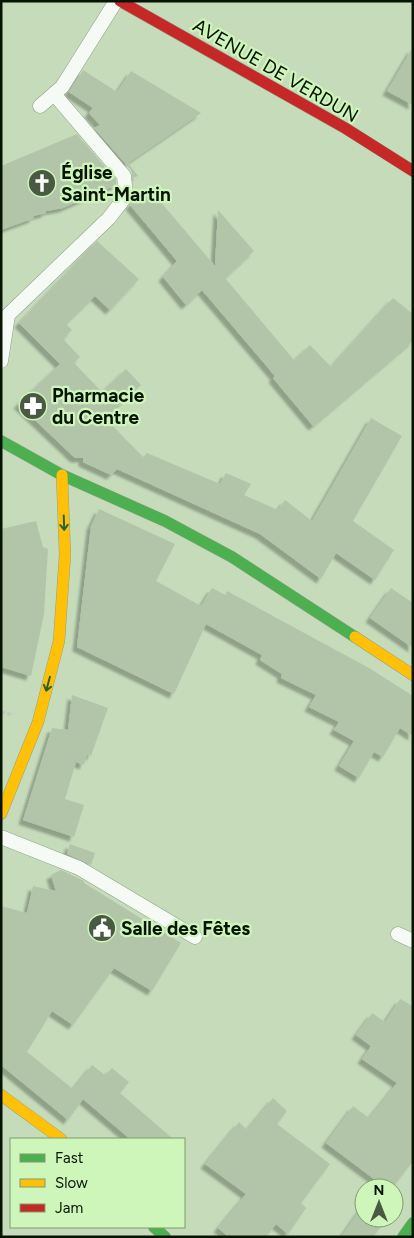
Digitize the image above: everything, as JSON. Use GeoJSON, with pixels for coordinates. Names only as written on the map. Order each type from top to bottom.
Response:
{"type":"FeatureCollection","features":[{"type":"Feature","properties":{"kind":"street","name":"AVENUE DE VERDUN"},"geometry":{"type":"LineString","coordinates":[[120,1],[345,128],[413,171]]}},
{"type":"Feature","properties":{"kind":"street"},"geometry":{"type":"LineString","coordinates":[[1,441],[62,475],[165,521],[232,557],[413,675]]}},
{"type":"Feature","properties":{"kind":"street"},"geometry":{"type":"LineString","coordinates":[[1,814],[38,722],[60,641],[65,556],[62,475]]}},
{"type":"Feature","properties":{"kind":"street"},"geometry":{"type":"LineString","coordinates":[[1,1095],[60,1138]]}},
{"type":"Feature","properties":{"kind":"street"},"geometry":{"type":"LineString","coordinates":[[403,1237],[413,1223]]}},
{"type":"Feature","properties":{"kind":"street"},"geometry":{"type":"LineString","coordinates":[[155,1228],[165,1237]]}},
{"type":"Feature","properties":{"kind":"lane"},"geometry":{"type":"LineString","coordinates":[[40,106],[62,87],[116,1]]}},
{"type":"Feature","properties":{"kind":"lane"},"geometry":{"type":"LineString","coordinates":[[1,361],[8,315],[110,218],[126,196],[124,176],[54,94]]}},
{"type":"Feature","properties":{"kind":"lane"},"geometry":{"type":"LineString","coordinates":[[1,837],[78,868],[195,937]]}},
{"type":"Feature","properties":{"kind":"lane"},"geometry":{"type":"LineString","coordinates":[[398,934],[413,941]]}},
{"type":"Feature","properties":{"kind":"building"},"geometry":{"type":"Polygon","coordinates":[[[413,47],[413,105],[387,91],[413,47]]]}},
{"type":"Feature","properties":{"kind":"building"},"geometry":{"type":"Polygon","coordinates":[[[83,70],[117,92],[131,71],[201,113],[128,163],[138,176],[133,178],[131,170],[94,128],[100,125],[89,113],[93,108],[69,92],[83,70]]]}},
{"type":"Feature","properties":{"kind":"building","name":"Église Saint-Martin"},"geometry":{"type":"Polygon","coordinates":[[[77,134],[116,180],[116,185],[63,208],[46,211],[46,213],[33,216],[34,218],[1,230],[1,166],[77,134]]]}},
{"type":"Feature","properties":{"kind":"building"},"geometry":{"type":"Polygon","coordinates":[[[148,187],[215,266],[218,210],[254,251],[225,278],[294,360],[310,345],[331,367],[393,298],[413,314],[413,341],[313,426],[273,378],[275,376],[202,290],[186,305],[163,277],[177,261],[130,205],[148,187]]]}},
{"type":"Feature","properties":{"kind":"building"},"geometry":{"type":"Polygon","coordinates":[[[97,241],[139,279],[110,310],[95,296],[66,324],[72,330],[63,339],[80,357],[74,363],[102,392],[126,369],[141,385],[105,418],[143,457],[147,453],[220,484],[226,473],[251,484],[244,495],[278,510],[285,500],[312,521],[371,418],[402,436],[353,521],[394,550],[375,580],[336,553],[321,579],[260,534],[117,469],[111,475],[83,462],[83,458],[75,458],[18,404],[60,364],[19,323],[97,241]]]}},
{"type":"Feature","properties":{"kind":"building"},"geometry":{"type":"Polygon","coordinates":[[[99,509],[175,544],[156,581],[201,606],[212,588],[225,595],[227,591],[369,668],[413,696],[413,736],[400,728],[383,757],[374,752],[359,778],[339,766],[354,741],[334,730],[339,722],[309,707],[316,695],[281,678],[282,674],[260,660],[262,655],[206,624],[174,694],[77,647],[91,526],[99,509]]]}},
{"type":"Feature","properties":{"kind":"building"},"geometry":{"type":"Polygon","coordinates":[[[36,521],[43,547],[48,549],[44,614],[31,676],[1,667],[1,529],[36,521]]]}},
{"type":"Feature","properties":{"kind":"building"},"geometry":{"type":"Polygon","coordinates":[[[391,588],[413,603],[413,648],[370,618],[391,588]]]}},
{"type":"Feature","properties":{"kind":"building"},"geometry":{"type":"Polygon","coordinates":[[[72,695],[108,708],[91,756],[87,754],[84,765],[76,762],[65,799],[84,805],[74,837],[23,820],[52,728],[68,730],[72,695]]]}},
{"type":"Feature","properties":{"kind":"building"},"geometry":{"type":"Polygon","coordinates":[[[70,844],[95,853],[91,865],[67,854],[70,844]]]}},
{"type":"Feature","properties":{"kind":"building"},"geometry":{"type":"Polygon","coordinates":[[[61,870],[84,881],[84,883],[181,943],[152,991],[114,968],[73,1025],[52,1011],[27,1052],[73,1089],[92,1065],[105,1075],[112,1068],[129,1082],[120,1093],[172,1138],[129,1138],[83,1099],[68,1120],[1,1065],[1,906],[27,913],[33,886],[56,891],[51,875],[61,870]]]}},
{"type":"Feature","properties":{"kind":"building"},"geometry":{"type":"Polygon","coordinates":[[[400,999],[413,1006],[413,1161],[400,1178],[373,1178],[326,1143],[353,1106],[369,1118],[397,1083],[362,1059],[371,1046],[356,1035],[372,1013],[385,1022],[400,999]]]}},
{"type":"Feature","properties":{"kind":"building"},"geometry":{"type":"Polygon","coordinates":[[[273,1098],[287,1111],[277,1124],[330,1164],[301,1203],[306,1208],[288,1234],[276,1224],[266,1237],[229,1237],[218,1228],[246,1194],[205,1164],[239,1122],[247,1130],[273,1098]]]}},
{"type":"Feature","properties":{"kind":"building"},"geometry":{"type":"Polygon","coordinates":[[[354,1218],[354,1228],[380,1228],[373,1237],[341,1237],[354,1218]]]}},
{"type":"Feature","properties":{"kind":"traffic: fast"},"geometry":{"type":"LineString","coordinates":[[1,441],[62,475],[165,521],[232,557],[355,637]]}},
{"type":"Feature","properties":{"kind":"traffic: fast"},"geometry":{"type":"LineString","coordinates":[[403,1237],[413,1223]]}},
{"type":"Feature","properties":{"kind":"traffic: fast"},"geometry":{"type":"LineString","coordinates":[[155,1228],[165,1237]]}},
{"type":"Feature","properties":{"kind":"traffic: slow"},"geometry":{"type":"LineString","coordinates":[[1,814],[38,722],[59,641],[65,555],[62,475]]}},
{"type":"Feature","properties":{"kind":"traffic: slow"},"geometry":{"type":"LineString","coordinates":[[355,637],[413,675]]}},
{"type":"Feature","properties":{"kind":"traffic: slow"},"geometry":{"type":"LineString","coordinates":[[1,1095],[60,1138]]}},
{"type":"Feature","properties":{"kind":"traffic: jam"},"geometry":{"type":"LineString","coordinates":[[120,1],[345,128],[413,171]]}},
{"type":"Feature","properties":{"kind":"place","name":"Église Saint-Martin"},"geometry":{"type":"Point","coordinates":[42,183]}},
{"type":"Feature","properties":{"kind":"place","name":"Pharmacie du Centre"},"geometry":{"type":"Point","coordinates":[33,406]}},
{"type":"Feature","properties":{"kind":"place","name":"Salle des Fêtes"},"geometry":{"type":"Point","coordinates":[102,928]}}]}
